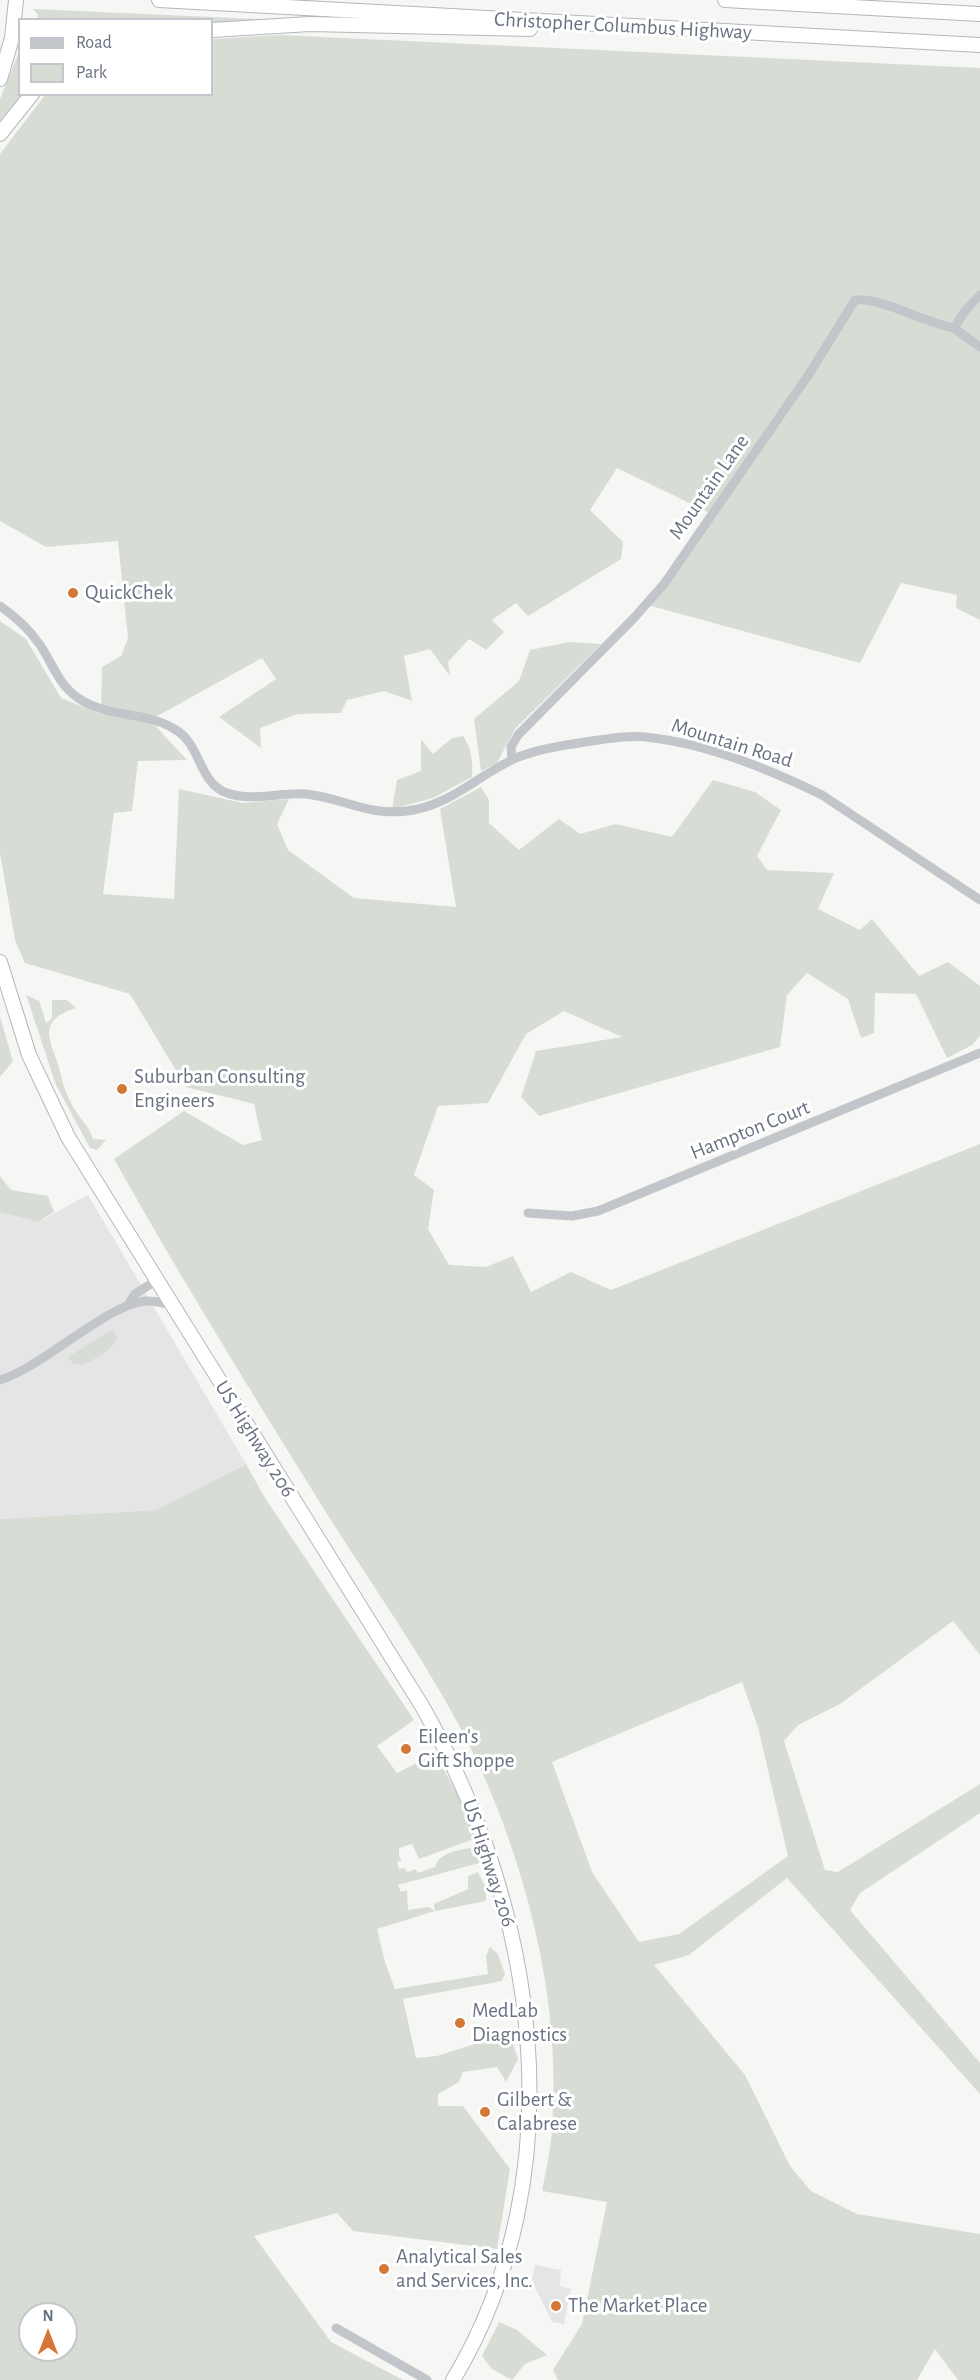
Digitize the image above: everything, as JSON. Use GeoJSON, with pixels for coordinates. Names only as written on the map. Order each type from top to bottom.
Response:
{"type":"FeatureCollection","features":[{"type":"Feature","properties":{"kind":"highway","name":"Christopher Columbus Highway"},"geometry":{"type":"LineString","coordinates":[[159,0],[980,45]]}},
{"type":"Feature","properties":{"kind":"highway","name":"Christopher Columbus Highway"},"geometry":{"type":"LineString","coordinates":[[725,0],[980,14]]}},
{"type":"Feature","properties":{"kind":"highway"},"geometry":{"type":"LineString","coordinates":[[0,79],[16,4]]}},
{"type":"Feature","properties":{"kind":"highway"},"geometry":{"type":"LineString","coordinates":[[213,30],[310,24],[506,29],[624,26]]}},
{"type":"Feature","properties":{"kind":"highway"},"geometry":{"type":"LineString","coordinates":[[0,135],[30,96]]}},
{"type":"Feature","properties":{"kind":"highway","name":"US Highway 206"},"geometry":{"type":"LineString","coordinates":[[0,962],[2,977],[29,1055],[49,1101],[81,1158],[440,1740],[484,1838],[505,1906],[516,1953],[526,2018],[530,2091],[526,2164],[519,2210],[504,2263],[478,2333],[453,2380]]}},
{"type":"Feature","properties":{"kind":"street"},"geometry":{"type":"LineString","coordinates":[[980,296],[965,311],[954,328],[980,348]]}},
{"type":"Feature","properties":{"kind":"street","name":"Mountain Lane"},"geometry":{"type":"LineString","coordinates":[[512,760],[511,747],[518,735],[633,619],[664,584],[809,374],[855,300],[866,299],[917,318],[954,328]]}},
{"type":"Feature","properties":{"kind":"street","name":"Mountain Road"},"geometry":{"type":"LineString","coordinates":[[0,606],[30,632],[63,685],[75,696],[93,707],[148,718],[178,730],[195,753],[210,782],[229,794],[308,795],[367,811],[410,811],[456,795],[512,760],[560,746],[628,737],[654,738],[692,746],[794,781],[822,795],[980,900]]}},
{"type":"Feature","properties":{"kind":"street","name":"Hampton Court"},"geometry":{"type":"LineString","coordinates":[[528,1213],[572,1216],[598,1211],[980,1053]]}},
{"type":"Feature","properties":{"kind":"street"},"geometry":{"type":"LineString","coordinates":[[128,1305],[135,1294],[157,1280]]}},
{"type":"Feature","properties":{"kind":"street"},"geometry":{"type":"LineString","coordinates":[[0,1380],[33,1364],[128,1305],[150,1301],[172,1305]]}},
{"type":"Feature","properties":{"kind":"street"},"geometry":{"type":"LineString","coordinates":[[336,2328],[428,2380]]}},
{"type":"Feature","properties":{"kind":"shaded area"},"geometry":{"type":"Polygon","coordinates":[[[88,1195],[246,1464],[156,1510],[0,1519],[0,1212],[38,1222],[88,1195]]]}},
{"type":"Feature","properties":{"kind":"shaded area","name":"The Market Place"},"geometry":{"type":"Polygon","coordinates":[[[535,2265],[561,2270],[560,2286],[571,2289],[564,2324],[552,2322],[534,2285],[532,2278],[535,2265]]]}},
{"type":"Feature","properties":{"kind":"green space"},"geometry":{"type":"Polygon","coordinates":[[[33,9],[302,21],[213,25],[213,18],[37,18],[38,15],[33,9]]]}},
{"type":"Feature","properties":{"kind":"green space"},"geometry":{"type":"Polygon","coordinates":[[[280,35],[980,68],[980,620],[956,608],[957,595],[901,583],[860,663],[644,604],[710,513],[617,468],[590,510],[623,542],[621,559],[528,616],[516,603],[492,620],[504,632],[486,650],[469,639],[448,662],[450,676],[430,649],[404,656],[412,701],[384,691],[347,700],[341,713],[298,714],[260,728],[261,748],[219,717],[276,679],[262,658],[150,720],[187,760],[138,761],[132,811],[114,813],[103,894],[174,899],[179,789],[243,803],[289,799],[277,824],[288,850],[354,898],[456,907],[440,809],[481,787],[489,800],[489,823],[519,850],[559,819],[580,834],[616,824],[672,837],[713,780],[755,792],[781,810],[757,856],[767,870],[834,873],[818,909],[860,930],[872,919],[919,976],[948,962],[980,986],[980,1036],[972,1045],[947,1058],[916,994],[875,993],[874,1033],[861,1038],[848,999],[807,973],[787,995],[780,1047],[539,1116],[521,1097],[536,1051],[622,1037],[564,1011],[526,1034],[488,1103],[438,1106],[414,1175],[434,1190],[428,1229],[449,1265],[486,1267],[513,1256],[531,1292],[571,1272],[611,1290],[980,1144],[980,1655],[953,1621],[840,1704],[798,1725],[784,1741],[825,1870],[838,1872],[980,1784],[980,1813],[860,1893],[850,1910],[980,2063],[980,2094],[787,1878],[689,1955],[654,1965],[745,2075],[790,2166],[811,2191],[857,2214],[980,2234],[980,2380],[958,2380],[935,2349],[917,2380],[558,2380],[553,2370],[582,2324],[607,2202],[542,2191],[551,2136],[554,2084],[552,2039],[540,1951],[517,1864],[502,1822],[470,1747],[433,1679],[245,1381],[114,1159],[184,1111],[243,1145],[262,1140],[254,1104],[186,1087],[130,994],[25,963],[15,940],[0,853],[0,621],[26,639],[61,698],[101,714],[102,667],[121,656],[128,638],[118,541],[46,547],[0,521],[0,154],[44,96],[213,96],[213,39],[280,35]],[[742,1682],[552,1762],[592,1872],[639,1942],[679,1934],[788,1856],[758,1727],[742,1682]]]}},
{"type":"Feature","properties":{"kind":"green space"},"geometry":{"type":"Polygon","coordinates":[[[18,54],[18,96],[25,96],[0,126],[0,99],[18,54]]]}},
{"type":"Feature","properties":{"kind":"green space"},"geometry":{"type":"Polygon","coordinates":[[[569,642],[601,644],[515,729],[497,763],[481,771],[474,719],[519,681],[530,650],[569,642]]]}},
{"type":"Feature","properties":{"kind":"green space"},"geometry":{"type":"Polygon","coordinates":[[[463,736],[471,756],[472,777],[433,798],[392,809],[397,780],[421,771],[421,739],[433,754],[452,738],[463,736]]]}},
{"type":"Feature","properties":{"kind":"green space"},"geometry":{"type":"Polygon","coordinates":[[[26,995],[39,1001],[46,1023],[52,1018],[52,1000],[67,1000],[76,1008],[54,1020],[49,1036],[63,1084],[72,1105],[93,1139],[106,1140],[97,1150],[90,1148],[56,1085],[26,995]]]}},
{"type":"Feature","properties":{"kind":"green space"},"geometry":{"type":"Polygon","coordinates":[[[0,1017],[13,1061],[0,1077],[0,1017]]]}},
{"type":"Feature","properties":{"kind":"green space"},"geometry":{"type":"Polygon","coordinates":[[[0,1176],[11,1190],[48,1196],[54,1212],[38,1222],[0,1212],[0,1176]]]}},
{"type":"Feature","properties":{"kind":"green space"},"geometry":{"type":"Polygon","coordinates":[[[113,1329],[117,1339],[98,1357],[79,1365],[74,1364],[68,1357],[113,1329]]]}},
{"type":"Feature","properties":{"kind":"green space"},"geometry":{"type":"Polygon","coordinates":[[[246,1464],[265,1498],[414,1720],[377,1746],[397,1773],[431,1756],[437,1758],[470,1815],[477,1838],[419,1859],[412,1844],[399,1848],[399,1856],[402,1860],[397,1862],[399,1869],[405,1868],[407,1872],[416,1869],[418,1873],[435,1867],[442,1857],[448,1854],[480,1846],[483,1862],[398,1885],[401,1892],[407,1890],[408,1910],[429,1907],[435,1911],[377,1929],[385,1962],[395,1989],[488,1974],[486,1956],[490,1947],[498,1954],[505,1974],[502,1981],[403,1999],[416,2058],[437,2056],[509,2033],[518,2059],[506,2082],[497,2067],[463,2072],[459,2082],[438,2094],[438,2106],[463,2106],[510,2169],[497,2249],[353,2231],[337,2213],[254,2236],[331,2342],[403,2380],[0,2380],[0,1519],[156,1510],[246,1464]]]}},
{"type":"Feature","properties":{"kind":"green space"},"geometry":{"type":"Polygon","coordinates":[[[478,1872],[486,1888],[486,1901],[435,1911],[434,1904],[468,1889],[468,1876],[478,1872]]]}},
{"type":"Feature","properties":{"kind":"green space"},"geometry":{"type":"Polygon","coordinates":[[[499,2322],[517,2330],[547,2355],[525,2364],[512,2380],[492,2369],[482,2356],[499,2322]]]}},
{"type":"Feature","properties":{"kind":"place","name":"QuickChek"},"geometry":{"type":"Point","coordinates":[73,593]}},
{"type":"Feature","properties":{"kind":"place","name":"Suburban Consulting Engineers"},"geometry":{"type":"Point","coordinates":[122,1089]}},
{"type":"Feature","properties":{"kind":"place","name":"Eileen's Gift Shoppe"},"geometry":{"type":"Point","coordinates":[406,1749]}},
{"type":"Feature","properties":{"kind":"place","name":"MedLab Diagnostics"},"geometry":{"type":"Point","coordinates":[460,2023]}},
{"type":"Feature","properties":{"kind":"place","name":"Gilbert & Calabrese"},"geometry":{"type":"Point","coordinates":[485,2112]}},
{"type":"Feature","properties":{"kind":"place","name":"Analytical Sales and Services, Inc."},"geometry":{"type":"Point","coordinates":[384,2269]}},
{"type":"Feature","properties":{"kind":"place","name":"The Market Place"},"geometry":{"type":"Point","coordinates":[556,2306]}}]}
